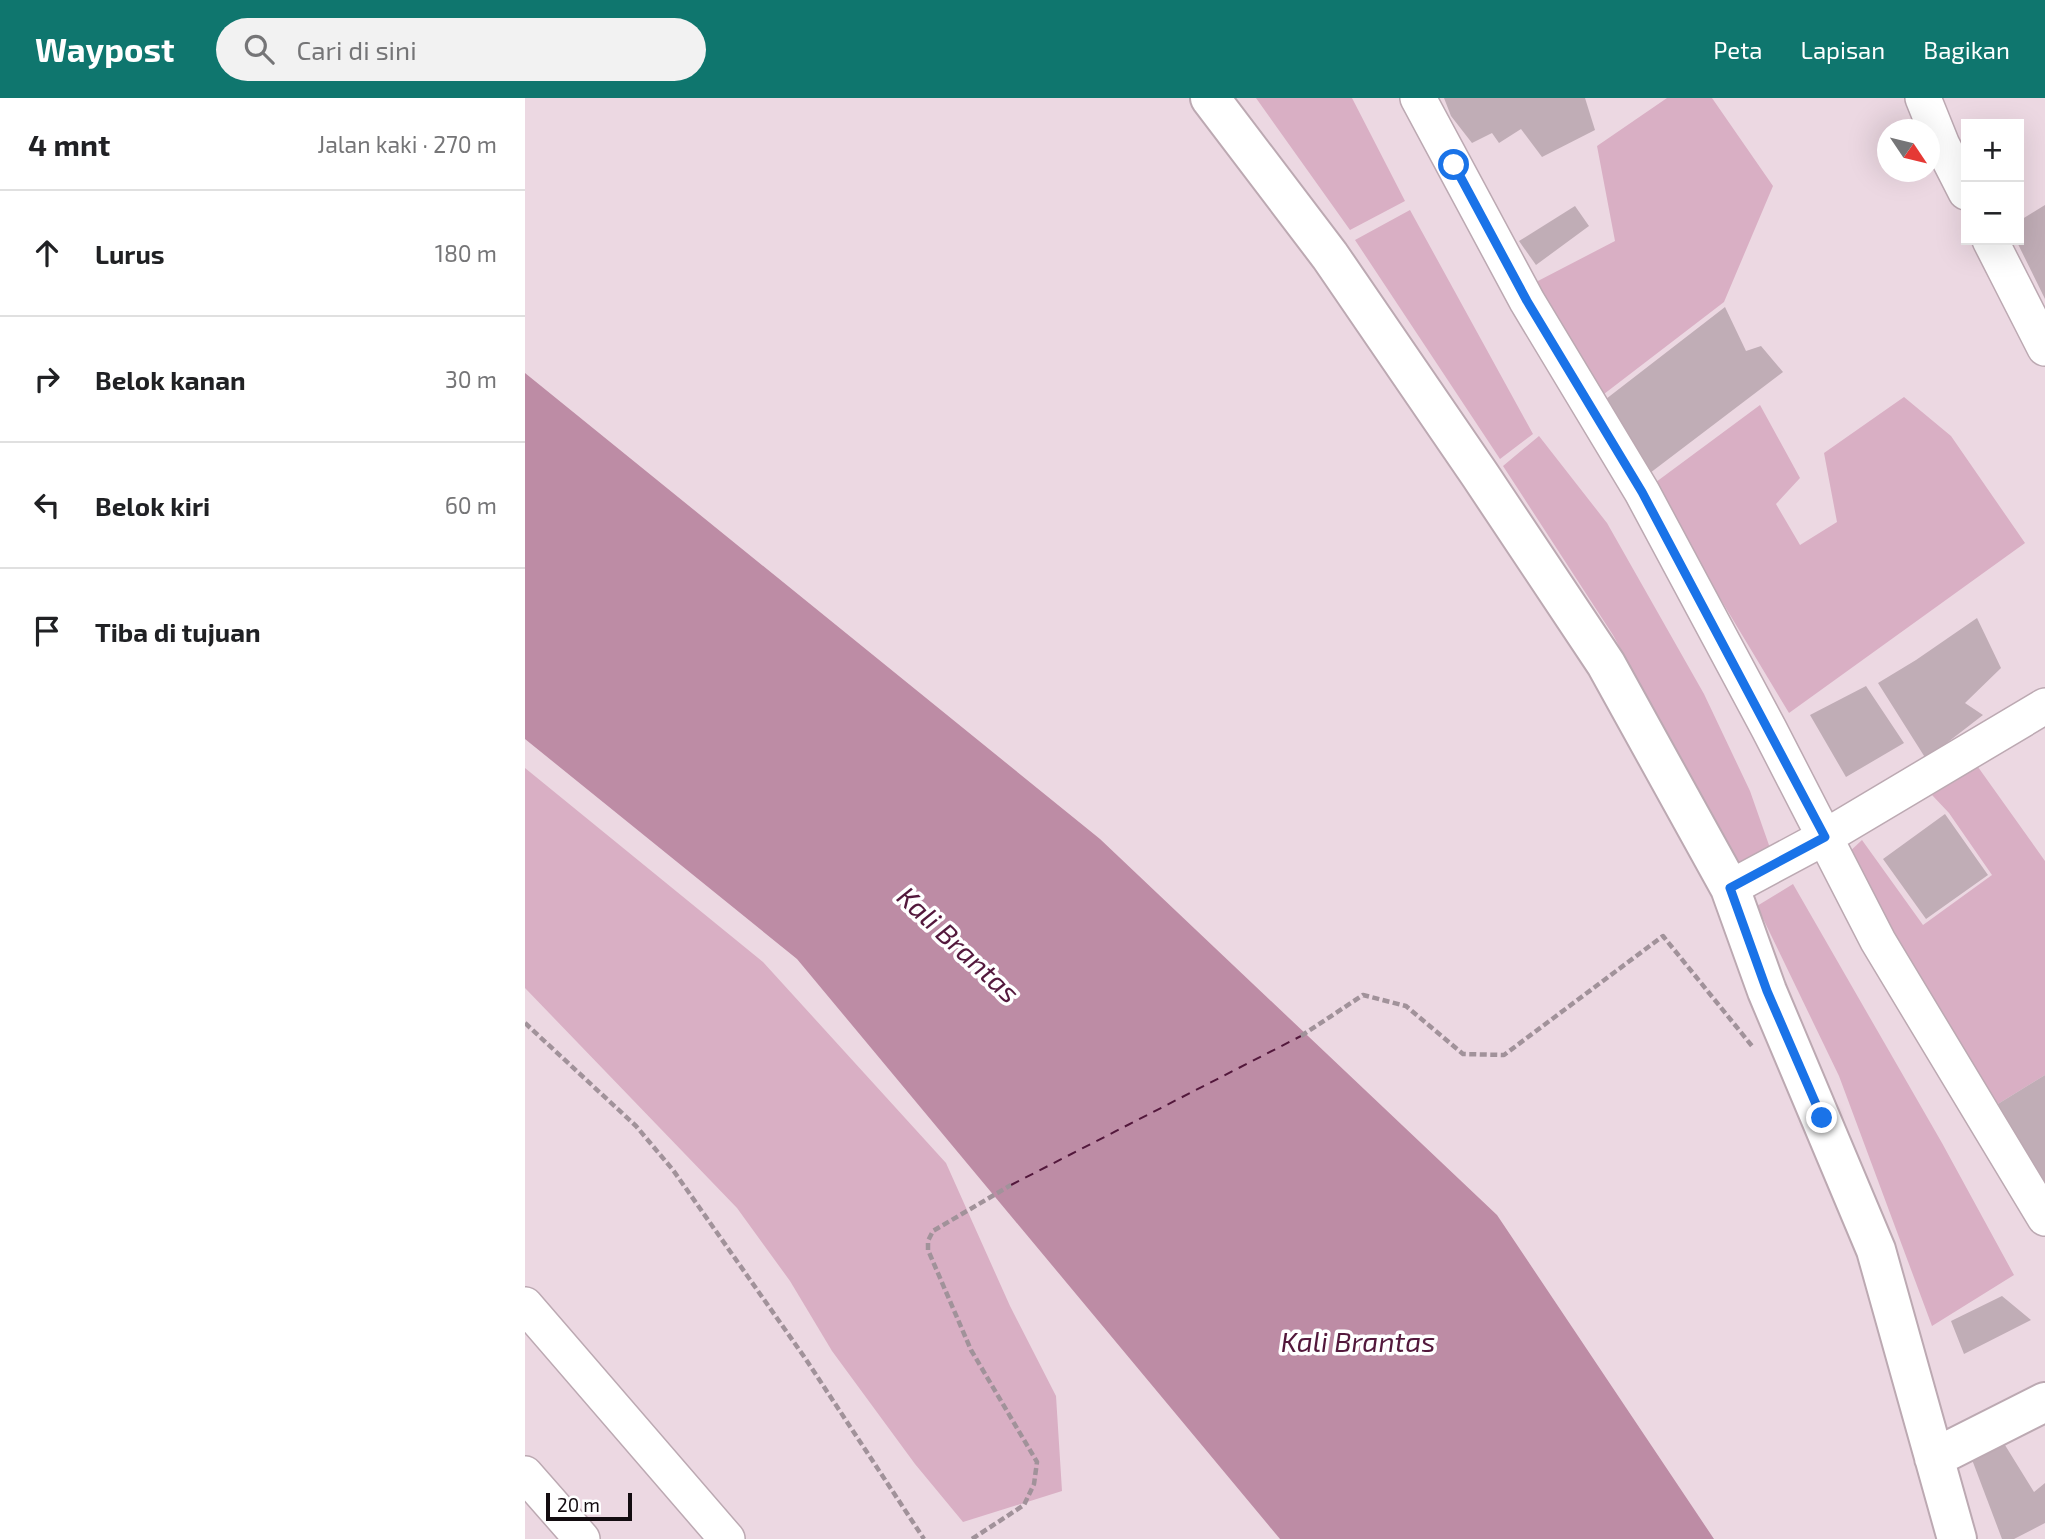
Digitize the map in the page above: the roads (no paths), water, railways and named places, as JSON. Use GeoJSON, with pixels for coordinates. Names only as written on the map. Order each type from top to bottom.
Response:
{"type":"FeatureCollection","features":[{"type":"Feature","properties":{"kind":"main road"},"geometry":{"type":"LineString","coordinates":[[1210,98],[1330,256],[1606,664],[1730,888],[1767,991],[1876,1250],[1957,1539]]}},
{"type":"Feature","properties":{"kind":"main road"},"geometry":{"type":"LineString","coordinates":[[1934,1458],[2045,1402]]}},
{"type":"Feature","properties":{"kind":"street"},"geometry":{"type":"LineString","coordinates":[[1418,98],[1527,301],[1642,492],[1878,942],[2045,1218]]}},
{"type":"Feature","properties":{"kind":"street"},"geometry":{"type":"LineString","coordinates":[[1923,98],[1961,182]]}},
{"type":"Feature","properties":{"kind":"street"},"geometry":{"type":"LineString","coordinates":[[1993,245],[2045,348]]}},
{"type":"Feature","properties":{"kind":"street"},"geometry":{"type":"LineString","coordinates":[[1730,888],[1825,837],[2045,706]]}},
{"type":"Feature","properties":{"kind":"street"},"geometry":{"type":"LineString","coordinates":[[525,1305],[727,1539]]}},
{"type":"Feature","properties":{"kind":"street"},"geometry":{"type":"LineString","coordinates":[[525,1474],[582,1539]]}},
{"type":"Feature","properties":{"kind":"water","name":"Kali Brantas"},"geometry":{"type":"Polygon","coordinates":[[[525,373],[1100,839],[1497,1215],[1714,1539],[1280,1539],[797,959],[525,739],[525,373]]]}}]}
